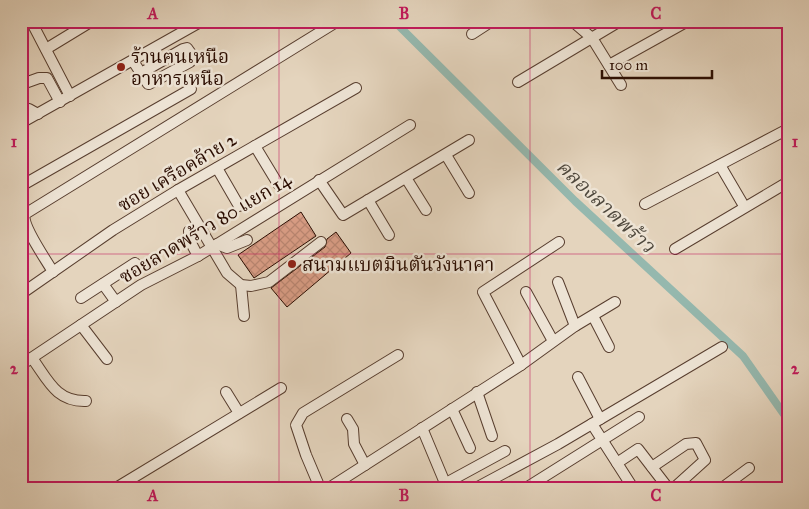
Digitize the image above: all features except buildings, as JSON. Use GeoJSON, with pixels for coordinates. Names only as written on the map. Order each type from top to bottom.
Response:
{"type":"FeatureCollection","features":[{"type":"Feature","properties":{"kind":"street"},"geometry":{"type":"LineString","coordinates":[[31,21],[70,96]]}},
{"type":"Feature","properties":{"kind":"street"},"geometry":{"type":"LineString","coordinates":[[46,49],[92,21]]}},
{"type":"Feature","properties":{"kind":"street"},"geometry":{"type":"LineString","coordinates":[[21,124],[202,21]]}},
{"type":"Feature","properties":{"kind":"street"},"geometry":{"type":"LineString","coordinates":[[54,272],[25,234],[25,214],[338,21]]}},
{"type":"Feature","properties":{"kind":"street"},"geometry":{"type":"LineString","coordinates":[[472,34],[492,21]]}},
{"type":"Feature","properties":{"kind":"street"},"geometry":{"type":"LineString","coordinates":[[572,21],[592,38],[621,85]]}},
{"type":"Feature","properties":{"kind":"street"},"geometry":{"type":"LineString","coordinates":[[518,82],[620,21]]}},
{"type":"Feature","properties":{"kind":"street"},"geometry":{"type":"LineString","coordinates":[[609,65],[688,21]]}},
{"type":"Feature","properties":{"kind":"street"},"geometry":{"type":"LineString","coordinates":[[133,61],[148,84],[151,84],[190,62],[192,55],[187,48],[183,49],[141,73]]}},
{"type":"Feature","properties":{"kind":"street"},"geometry":{"type":"LineString","coordinates":[[21,82],[25,84],[39,78],[46,78],[60,102]]}},
{"type":"Feature","properties":{"kind":"street","name":"ซอย เครือคล้าย 2"},"geometry":{"type":"LineString","coordinates":[[21,294],[114,230],[178,190],[356,88]]}},
{"type":"Feature","properties":{"kind":"street"},"geometry":{"type":"LineString","coordinates":[[21,186],[191,89]]}},
{"type":"Feature","properties":{"kind":"street"},"geometry":{"type":"LineString","coordinates":[[21,107],[38,114]]}},
{"type":"Feature","properties":{"kind":"street","name":"ซอยลาดพร้าว 80 แยก 14"},"geometry":{"type":"LineString","coordinates":[[21,366],[141,286],[198,256],[410,125]]}},
{"type":"Feature","properties":{"kind":"street"},"geometry":{"type":"LineString","coordinates":[[646,204],[788,129]]}},
{"type":"Feature","properties":{"kind":"street"},"geometry":{"type":"LineString","coordinates":[[319,180],[343,215],[469,140]]}},
{"type":"Feature","properties":{"kind":"street"},"geometry":{"type":"LineString","coordinates":[[255,146],[278,184]]}},
{"type":"Feature","properties":{"kind":"street"},"geometry":{"type":"LineString","coordinates":[[446,154],[469,193]]}},
{"type":"Feature","properties":{"kind":"street"},"geometry":{"type":"LineString","coordinates":[[720,165],[744,206]]}},
{"type":"Feature","properties":{"kind":"street"},"geometry":{"type":"LineString","coordinates":[[217,168],[240,206]]}},
{"type":"Feature","properties":{"kind":"street"},"geometry":{"type":"LineString","coordinates":[[406,178],[426,210]]}},
{"type":"Feature","properties":{"kind":"street"},"geometry":{"type":"LineString","coordinates":[[675,249],[744,206],[788,182]]}},
{"type":"Feature","properties":{"kind":"street"},"geometry":{"type":"LineString","coordinates":[[178,190],[214,246],[228,273],[241,285],[251,286],[269,282],[321,242]]}},
{"type":"Feature","properties":{"kind":"street"},"geometry":{"type":"LineString","coordinates":[[368,200],[389,234]]}},
{"type":"Feature","properties":{"kind":"street"},"geometry":{"type":"LineString","coordinates":[[189,231],[190,242],[198,256]]}},
{"type":"Feature","properties":{"kind":"street"},"geometry":{"type":"LineString","coordinates":[[214,246],[227,248],[247,240]]}},
{"type":"Feature","properties":{"kind":"street"},"geometry":{"type":"LineString","coordinates":[[521,365],[483,292],[559,242]]}},
{"type":"Feature","properties":{"kind":"street"},"geometry":{"type":"LineString","coordinates":[[81,298],[135,263]]}},
{"type":"Feature","properties":{"kind":"street"},"geometry":{"type":"LineString","coordinates":[[558,282],[575,326]]}},
{"type":"Feature","properties":{"kind":"street"},"geometry":{"type":"LineString","coordinates":[[103,284],[116,302]]}},
{"type":"Feature","properties":{"kind":"street"},"geometry":{"type":"LineString","coordinates":[[241,285],[244,316]]}},
{"type":"Feature","properties":{"kind":"street"},"geometry":{"type":"LineString","coordinates":[[526,292],[552,341]]}},
{"type":"Feature","properties":{"kind":"street"},"geometry":{"type":"LineString","coordinates":[[329,488],[521,365],[575,326],[615,302]]}},
{"type":"Feature","properties":{"kind":"street"},"geometry":{"type":"LineString","coordinates":[[593,316],[609,348]]}},
{"type":"Feature","properties":{"kind":"street"},"geometry":{"type":"LineString","coordinates":[[81,325],[107,359]]}},
{"type":"Feature","properties":{"kind":"street"},"geometry":{"type":"LineString","coordinates":[[476,488],[596,421],[722,347]]}},
{"type":"Feature","properties":{"kind":"street"},"geometry":{"type":"LineString","coordinates":[[320,488],[296,425],[299,418],[303,412],[398,355]]}},
{"type":"Feature","properties":{"kind":"street"},"geometry":{"type":"LineString","coordinates":[[32,358],[62,396],[74,401],[86,401]]}},
{"type":"Feature","properties":{"kind":"street"},"geometry":{"type":"LineString","coordinates":[[578,377],[602,440],[617,462],[627,486]]}},
{"type":"Feature","properties":{"kind":"street"},"geometry":{"type":"LineString","coordinates":[[116,488],[281,388]]}},
{"type":"Feature","properties":{"kind":"street"},"geometry":{"type":"LineString","coordinates":[[226,392],[239,413]]}},
{"type":"Feature","properties":{"kind":"street"},"geometry":{"type":"LineString","coordinates":[[477,392],[492,436]]}},
{"type":"Feature","properties":{"kind":"street"},"geometry":{"type":"LineString","coordinates":[[452,408],[470,448]]}},
{"type":"Feature","properties":{"kind":"street"},"geometry":{"type":"LineString","coordinates":[[526,488],[639,417]]}},
{"type":"Feature","properties":{"kind":"street"},"geometry":{"type":"LineString","coordinates":[[348,419],[353,429],[354,444],[365,466]]}},
{"type":"Feature","properties":{"kind":"street"},"geometry":{"type":"LineString","coordinates":[[422,428],[441,485],[505,451]]}},
{"type":"Feature","properties":{"kind":"street"},"geometry":{"type":"LineString","coordinates":[[652,467],[686,444],[696,443],[705,460],[674,488]]}},
{"type":"Feature","properties":{"kind":"street"},"geometry":{"type":"LineString","coordinates":[[617,462],[638,449],[668,488]]}},
{"type":"Feature","properties":{"kind":"street"},"geometry":{"type":"LineString","coordinates":[[722,488],[749,468]]}},
{"type":"Feature","properties":{"kind":"waterway","name":"คลองลาดพร้าว"},"geometry":{"type":"LineString","coordinates":[[394,21],[575,201],[743,356],[788,420]]}},
{"type":"Feature","properties":{"kind":"place","name":"ร้านฅนเหนือ อาหารเหนือ"},"geometry":{"type":"Point","coordinates":[121,67]}},
{"type":"Feature","properties":{"kind":"place","name":"สนามแบตมินตันวังนาคา"},"geometry":{"type":"Point","coordinates":[292,264]}}]}
